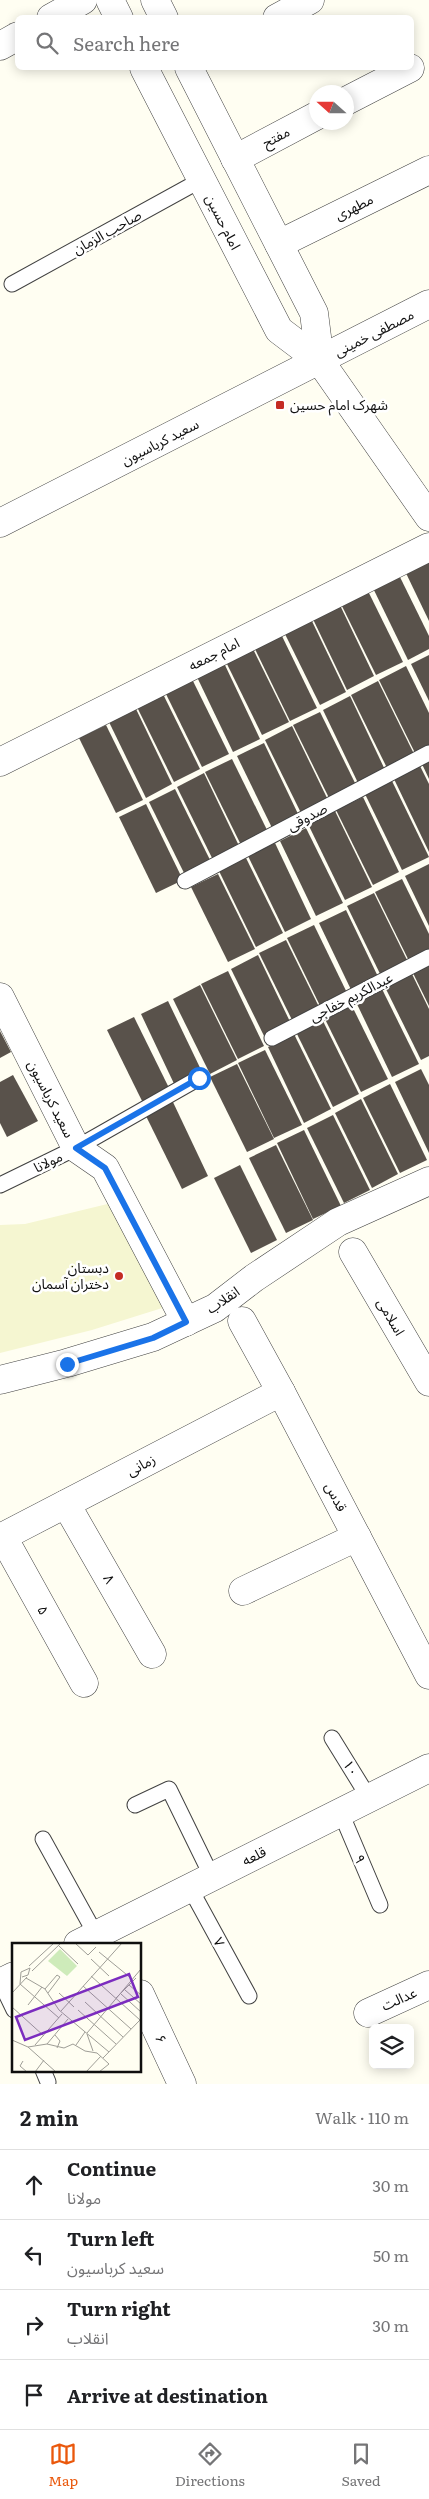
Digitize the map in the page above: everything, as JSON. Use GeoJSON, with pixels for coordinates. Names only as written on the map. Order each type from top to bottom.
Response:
{"type":"FeatureCollection","features":[{"type":"Feature","properties":{"kind":"street"},"geometry":{"type":"LineString","coordinates":[[56,15],[83,0]]}},
{"type":"Feature","properties":{"kind":"street"},"geometry":{"type":"LineString","coordinates":[[110,0],[117,15]]}},
{"type":"Feature","properties":{"kind":"street"},"geometry":{"type":"LineString","coordinates":[[155,0],[162,15]]}},
{"type":"Feature","properties":{"kind":"street"},"geometry":{"type":"LineString","coordinates":[[282,15],[310,0]]}},
{"type":"Feature","properties":{"kind":"street"},"geometry":{"type":"LineString","coordinates":[[0,46],[15,38]]}},
{"type":"Feature","properties":{"kind":"street"},"geometry":{"type":"LineString","coordinates":[[414,66],[429,58]]}},
{"type":"Feature","properties":{"kind":"street","name":"امام حسین"},"geometry":{"type":"LineString","coordinates":[[145,70],[280,330],[320,361],[429,517]]}},
{"type":"Feature","properties":{"kind":"street","name":"امام حسین"},"geometry":{"type":"LineString","coordinates":[[190,70],[314,313],[320,361]]}},
{"type":"Feature","properties":{"kind":"street"},"geometry":{"type":"LineString","coordinates":[[354,97],[405,70]]}},
{"type":"Feature","properties":{"kind":"street","name":"مفتح"},"geometry":{"type":"LineString","coordinates":[[235,159],[309,120]]}},
{"type":"Feature","properties":{"kind":"street","name":"مطهری"},"geometry":{"type":"LineString","coordinates":[[279,244],[429,170]]}},
{"type":"Feature","properties":{"kind":"street","name":"مصطفی خمینی"},"geometry":{"type":"LineString","coordinates":[[320,361],[429,304]]}},
{"type":"Feature","properties":{"kind":"street","name":"سعید کرباسیون"},"geometry":{"type":"LineString","coordinates":[[0,523],[320,361]]}},
{"type":"Feature","properties":{"kind":"street","name":"امام جمعه"},"geometry":{"type":"LineString","coordinates":[[0,762],[429,547]]}},
{"type":"Feature","properties":{"kind":"street","name":"سعید کرباسیون"},"geometry":{"type":"LineString","coordinates":[[0,997],[76,1148],[105,1168],[186,1322]]}},
{"type":"Feature","properties":{"kind":"street","name":"انقلاب"},"geometry":{"type":"LineString","coordinates":[[0,1380],[67,1364],[153,1338],[215,1308],[254,1278],[338,1222],[429,1181]]}},
{"type":"Feature","properties":{"kind":"street","name":"اسلامی"},"geometry":{"type":"LineString","coordinates":[[353,1252],[429,1382]]}},
{"type":"Feature","properties":{"kind":"street","name":"قدس"},"geometry":{"type":"LineString","coordinates":[[242,1321],[358,1537],[429,1675]]}},
{"type":"Feature","properties":{"kind":"street","name":"زمانی"},"geometry":{"type":"LineString","coordinates":[[2,1538],[281,1392]]}},
{"type":"Feature","properties":{"kind":"street","name":"۸"},"geometry":{"type":"LineString","coordinates":[[66,1504],[152,1654]]}},
{"type":"Feature","properties":{"kind":"street"},"geometry":{"type":"LineString","coordinates":[[243,1591],[358,1537]]}},
{"type":"Feature","properties":{"kind":"street","name":"۵"},"geometry":{"type":"LineString","coordinates":[[2,1538],[84,1683]]}},
{"type":"Feature","properties":{"kind":"street","name":"قلعه"},"geometry":{"type":"LineString","coordinates":[[100,1938],[201,1882],[429,1768]]}},
{"type":"Feature","properties":{"kind":"street","name":"عدالت"},"geometry":{"type":"LineString","coordinates":[[368,2013],[429,1985]]}},
{"type":"Feature","properties":{"kind":"street","name":"۶"},"geometry":{"type":"LineString","coordinates":[[141,1996],[182,2084]]}},
{"type":"Feature","properties":{"kind":"lane","name":"صاحب الزمان"},"geometry":{"type":"LineString","coordinates":[[12,284],[201,180]]}},
{"type":"Feature","properties":{"kind":"lane","name":"صدوقی"},"geometry":{"type":"LineString","coordinates":[[185,881],[429,753]]}},
{"type":"Feature","properties":{"kind":"lane","name":"عبدالکریم خفاجی"},"geometry":{"type":"LineString","coordinates":[[272,1038],[429,957]]}},
{"type":"Feature","properties":{"kind":"lane","name":"مولانا"},"geometry":{"type":"LineString","coordinates":[[0,1186],[76,1148],[199,1078]]}},
{"type":"Feature","properties":{"kind":"lane","name":"۱۰"},"geometry":{"type":"LineString","coordinates":[[332,1738],[369,1798]]}},
{"type":"Feature","properties":{"kind":"lane"},"geometry":{"type":"LineString","coordinates":[[135,1805],[169,1789],[201,1882]]}},
{"type":"Feature","properties":{"kind":"lane","name":"۹"},"geometry":{"type":"LineString","coordinates":[[341,1813],[380,1905]]}},
{"type":"Feature","properties":{"kind":"lane"},"geometry":{"type":"LineString","coordinates":[[43,1839],[100,1938]]}},
{"type":"Feature","properties":{"kind":"lane","name":"۷"},"geometry":{"type":"LineString","coordinates":[[201,1882],[249,1996]]}},
{"type":"Feature","properties":{"kind":"lane"},"geometry":{"type":"LineString","coordinates":[[5,1981],[12,2004]]}},
{"type":"Feature","properties":{"kind":"green space"},"geometry":{"type":"Polygon","coordinates":[[[128,1199],[191,1299],[92,1330],[0,1353],[0,1225],[25,1224],[128,1199]]]}},
{"type":"Feature","properties":{"kind":"building"},"geometry":{"type":"Polygon","coordinates":[[[429,556],[429,621],[404,569],[429,556]]]}},
{"type":"Feature","properties":{"kind":"building"},"geometry":{"type":"Polygon","coordinates":[[[397,571],[429,636],[429,649],[408,660],[371,584],[397,571]]]}},
{"type":"Feature","properties":{"kind":"building"},"geometry":{"type":"Polygon","coordinates":[[[366,587],[403,662],[376,675],[339,600],[366,587]]]}},
{"type":"Feature","properties":{"kind":"building"},"geometry":{"type":"Polygon","coordinates":[[[338,601],[374,676],[347,690],[311,615],[338,601]]]}},
{"type":"Feature","properties":{"kind":"building"},"geometry":{"type":"Polygon","coordinates":[[[310,617],[346,692],[320,705],[283,630],[310,617]]]}},
{"type":"Feature","properties":{"kind":"building"},"geometry":{"type":"Polygon","coordinates":[[[280,632],[317,708],[290,721],[253,645],[280,632]]]}},
{"type":"Feature","properties":{"kind":"building"},"geometry":{"type":"Polygon","coordinates":[[[252,647],[289,722],[262,735],[225,660],[252,647]]]}},
{"type":"Feature","properties":{"kind":"building"},"geometry":{"type":"Polygon","coordinates":[[[429,655],[429,701],[411,664],[429,655]]]}},
{"type":"Feature","properties":{"kind":"building"},"geometry":{"type":"Polygon","coordinates":[[[224,663],[260,739],[233,752],[197,677],[224,663]]]}},
{"type":"Feature","properties":{"kind":"building"},"geometry":{"type":"Polygon","coordinates":[[[406,666],[429,713],[429,748],[416,755],[379,680],[406,666]]]}},
{"type":"Feature","properties":{"kind":"building"},"geometry":{"type":"Polygon","coordinates":[[[192,679],[229,754],[202,767],[165,692],[192,679]]]}},
{"type":"Feature","properties":{"kind":"building"},"geometry":{"type":"Polygon","coordinates":[[[378,681],[415,756],[388,770],[351,695],[378,681]]]}},
{"type":"Feature","properties":{"kind":"building"},"geometry":{"type":"Polygon","coordinates":[[[163,694],[200,769],[174,782],[137,707],[163,694]]]}},
{"type":"Feature","properties":{"kind":"building"},"geometry":{"type":"Polygon","coordinates":[[[350,696],[386,772],[359,785],[323,710],[350,696]]]}},
{"type":"Feature","properties":{"kind":"building"},"geometry":{"type":"Polygon","coordinates":[[[136,709],[172,784],[146,798],[109,722],[136,709]]]}},
{"type":"Feature","properties":{"kind":"building"},"geometry":{"type":"Polygon","coordinates":[[[320,712],[357,787],[330,800],[293,725],[320,712]]]}},
{"type":"Feature","properties":{"kind":"building"},"geometry":{"type":"Polygon","coordinates":[[[106,725],[143,800],[116,813],[79,738],[106,725]]]}},
{"type":"Feature","properties":{"kind":"building"},"geometry":{"type":"Polygon","coordinates":[[[292,726],[329,802],[302,815],[265,740],[292,726]]]}},
{"type":"Feature","properties":{"kind":"building"},"geometry":{"type":"Polygon","coordinates":[[[264,743],[300,818],[274,832],[237,756],[264,743]]]}},
{"type":"Feature","properties":{"kind":"building"},"geometry":{"type":"Polygon","coordinates":[[[232,759],[269,834],[242,847],[205,772],[232,759]]]}},
{"type":"Feature","properties":{"kind":"building"},"geometry":{"type":"Polygon","coordinates":[[[429,761],[429,779],[422,764],[429,761]]]}},
{"type":"Feature","properties":{"kind":"building"},"geometry":{"type":"Polygon","coordinates":[[[420,766],[429,784],[429,852],[394,779],[420,766]]]}},
{"type":"Feature","properties":{"kind":"building"},"geometry":{"type":"Polygon","coordinates":[[[204,773],[240,848],[214,862],[177,787],[204,773]]]}},
{"type":"Feature","properties":{"kind":"building"},"geometry":{"type":"Polygon","coordinates":[[[392,781],[429,857],[402,870],[365,794],[392,781]]]}},
{"type":"Feature","properties":{"kind":"building"},"geometry":{"type":"Polygon","coordinates":[[[175,789],[212,864],[186,877],[149,802],[175,789]]]}},
{"type":"Feature","properties":{"kind":"building"},"geometry":{"type":"Polygon","coordinates":[[[363,797],[399,872],[373,885],[336,810],[363,797]]]}},
{"type":"Feature","properties":{"kind":"building"},"geometry":{"type":"Polygon","coordinates":[[[146,804],[183,880],[156,893],[119,817],[146,804]]]}},
{"type":"Feature","properties":{"kind":"building"},"geometry":{"type":"Polygon","coordinates":[[[335,811],[372,887],[345,900],[308,824],[335,811]]]}},
{"type":"Feature","properties":{"kind":"building"},"geometry":{"type":"Polygon","coordinates":[[[306,828],[343,903],[316,916],[280,841],[306,828]]]}},
{"type":"Feature","properties":{"kind":"building"},"geometry":{"type":"Polygon","coordinates":[[[275,843],[311,919],[285,932],[248,856],[275,843]]]}},
{"type":"Feature","properties":{"kind":"building"},"geometry":{"type":"Polygon","coordinates":[[[246,858],[283,933],[256,947],[219,871],[246,858]]]}},
{"type":"Feature","properties":{"kind":"building"},"geometry":{"type":"Polygon","coordinates":[[[429,864],[429,926],[405,876],[429,864]]]}},
{"type":"Feature","properties":{"kind":"building"},"geometry":{"type":"Polygon","coordinates":[[[218,874],[255,949],[228,962],[191,887],[218,874]]]}},
{"type":"Feature","properties":{"kind":"building"},"geometry":{"type":"Polygon","coordinates":[[[402,879],[429,934],[429,959],[412,967],[375,892],[402,879]]]}},
{"type":"Feature","properties":{"kind":"building"},"geometry":{"type":"Polygon","coordinates":[[[374,893],[411,968],[384,982],[347,906],[374,893]]]}},
{"type":"Feature","properties":{"kind":"building"},"geometry":{"type":"Polygon","coordinates":[[[346,910],[382,985],[355,998],[319,923],[346,910]]]}},
{"type":"Feature","properties":{"kind":"building"},"geometry":{"type":"Polygon","coordinates":[[[314,925],[351,1001],[324,1014],[287,938],[314,925]]]}},
{"type":"Feature","properties":{"kind":"building"},"geometry":{"type":"Polygon","coordinates":[[[286,940],[323,1015],[296,1028],[259,953],[286,940]]]}},
{"type":"Feature","properties":{"kind":"building"},"geometry":{"type":"Polygon","coordinates":[[[258,955],[294,1030],[268,1044],[231,969],[258,955]]]}},
{"type":"Feature","properties":{"kind":"building"},"geometry":{"type":"Polygon","coordinates":[[[429,962],[429,1006],[412,971],[429,962]]]}},
{"type":"Feature","properties":{"kind":"building"},"geometry":{"type":"Polygon","coordinates":[[[228,971],[264,1046],[238,1059],[201,984],[228,971]]]}},
{"type":"Feature","properties":{"kind":"building"},"geometry":{"type":"Polygon","coordinates":[[[411,972],[429,1009],[429,1056],[421,1060],[384,985],[411,972]]]}},
{"type":"Feature","properties":{"kind":"building"},"geometry":{"type":"Polygon","coordinates":[[[200,985],[237,1060],[210,1074],[173,999],[200,985]]]}},
{"type":"Feature","properties":{"kind":"building"},"geometry":{"type":"Polygon","coordinates":[[[382,989],[419,1064],[392,1077],[356,1002],[382,989]]]}},
{"type":"Feature","properties":{"kind":"building"},"geometry":{"type":"Polygon","coordinates":[[[168,1001],[204,1076],[177,1090],[141,1014],[168,1001]]]}},
{"type":"Feature","properties":{"kind":"building"},"geometry":{"type":"Polygon","coordinates":[[[351,1004],[388,1079],[361,1092],[324,1017],[351,1004]]]}},
{"type":"Feature","properties":{"kind":"building"},"geometry":{"type":"Polygon","coordinates":[[[134,1017],[171,1092],[144,1105],[107,1030],[134,1017]]]}},
{"type":"Feature","properties":{"kind":"building"},"geometry":{"type":"Polygon","coordinates":[[[322,1019],[359,1094],[333,1107],[296,1032],[322,1019]]]}},
{"type":"Feature","properties":{"kind":"building"},"geometry":{"type":"Polygon","coordinates":[[[0,1031],[11,1052],[0,1058],[0,1031]]]}},
{"type":"Feature","properties":{"kind":"building"},"geometry":{"type":"Polygon","coordinates":[[[294,1034],[331,1109],[304,1123],[268,1047],[294,1034]]]}},
{"type":"Feature","properties":{"kind":"building"},"geometry":{"type":"Polygon","coordinates":[[[265,1050],[302,1125],[274,1138],[238,1063],[265,1050]]]}},
{"type":"Feature","properties":{"kind":"building"},"geometry":{"type":"Polygon","coordinates":[[[237,1064],[274,1139],[247,1152],[210,1077],[237,1064]]]}},
{"type":"Feature","properties":{"kind":"building"},"geometry":{"type":"Polygon","coordinates":[[[421,1069],[429,1085],[429,1153],[395,1082],[421,1069]]]}},
{"type":"Feature","properties":{"kind":"building"},"geometry":{"type":"Polygon","coordinates":[[[13,1075],[38,1121],[7,1137],[0,1123],[0,1082],[13,1075]]]}},
{"type":"Feature","properties":{"kind":"building"},"geometry":{"type":"Polygon","coordinates":[[[390,1084],[427,1160],[400,1173],[363,1098],[390,1084]]]}},
{"type":"Feature","properties":{"kind":"building"},"geometry":{"type":"Polygon","coordinates":[[[361,1099],[398,1174],[372,1188],[335,1113],[361,1099]]]}},
{"type":"Feature","properties":{"kind":"building"},"geometry":{"type":"Polygon","coordinates":[[[172,1100],[208,1176],[182,1189],[145,1114],[172,1100]]]}},
{"type":"Feature","properties":{"kind":"building"},"geometry":{"type":"Polygon","coordinates":[[[333,1115],[370,1190],[344,1203],[307,1128],[333,1115]]]}},
{"type":"Feature","properties":{"kind":"building"},"geometry":{"type":"Polygon","coordinates":[[[304,1130],[341,1206],[313,1219],[277,1143],[304,1130]]]}},
{"type":"Feature","properties":{"kind":"building"},"geometry":{"type":"Polygon","coordinates":[[[276,1145],[313,1220],[286,1233],[249,1158],[276,1145]]]}},
{"type":"Feature","properties":{"kind":"building"},"geometry":{"type":"Polygon","coordinates":[[[240,1165],[277,1240],[251,1253],[214,1178],[240,1165]]]}},
{"type":"Feature","properties":{"kind":"place","name":"شهرک امام حسین"},"geometry":{"type":"Point","coordinates":[280,405]}},
{"type":"Feature","properties":{"kind":"place","name":"دبستان دختران آسمان"},"geometry":{"type":"Point","coordinates":[119,1276]}},
{"type":"Feature","properties":{"kind":"route"},"geometry":{"type":"LineString","coordinates":[[67,1364],[153,1338],[186,1322],[105,1168],[76,1148],[199,1078]]}}]}
